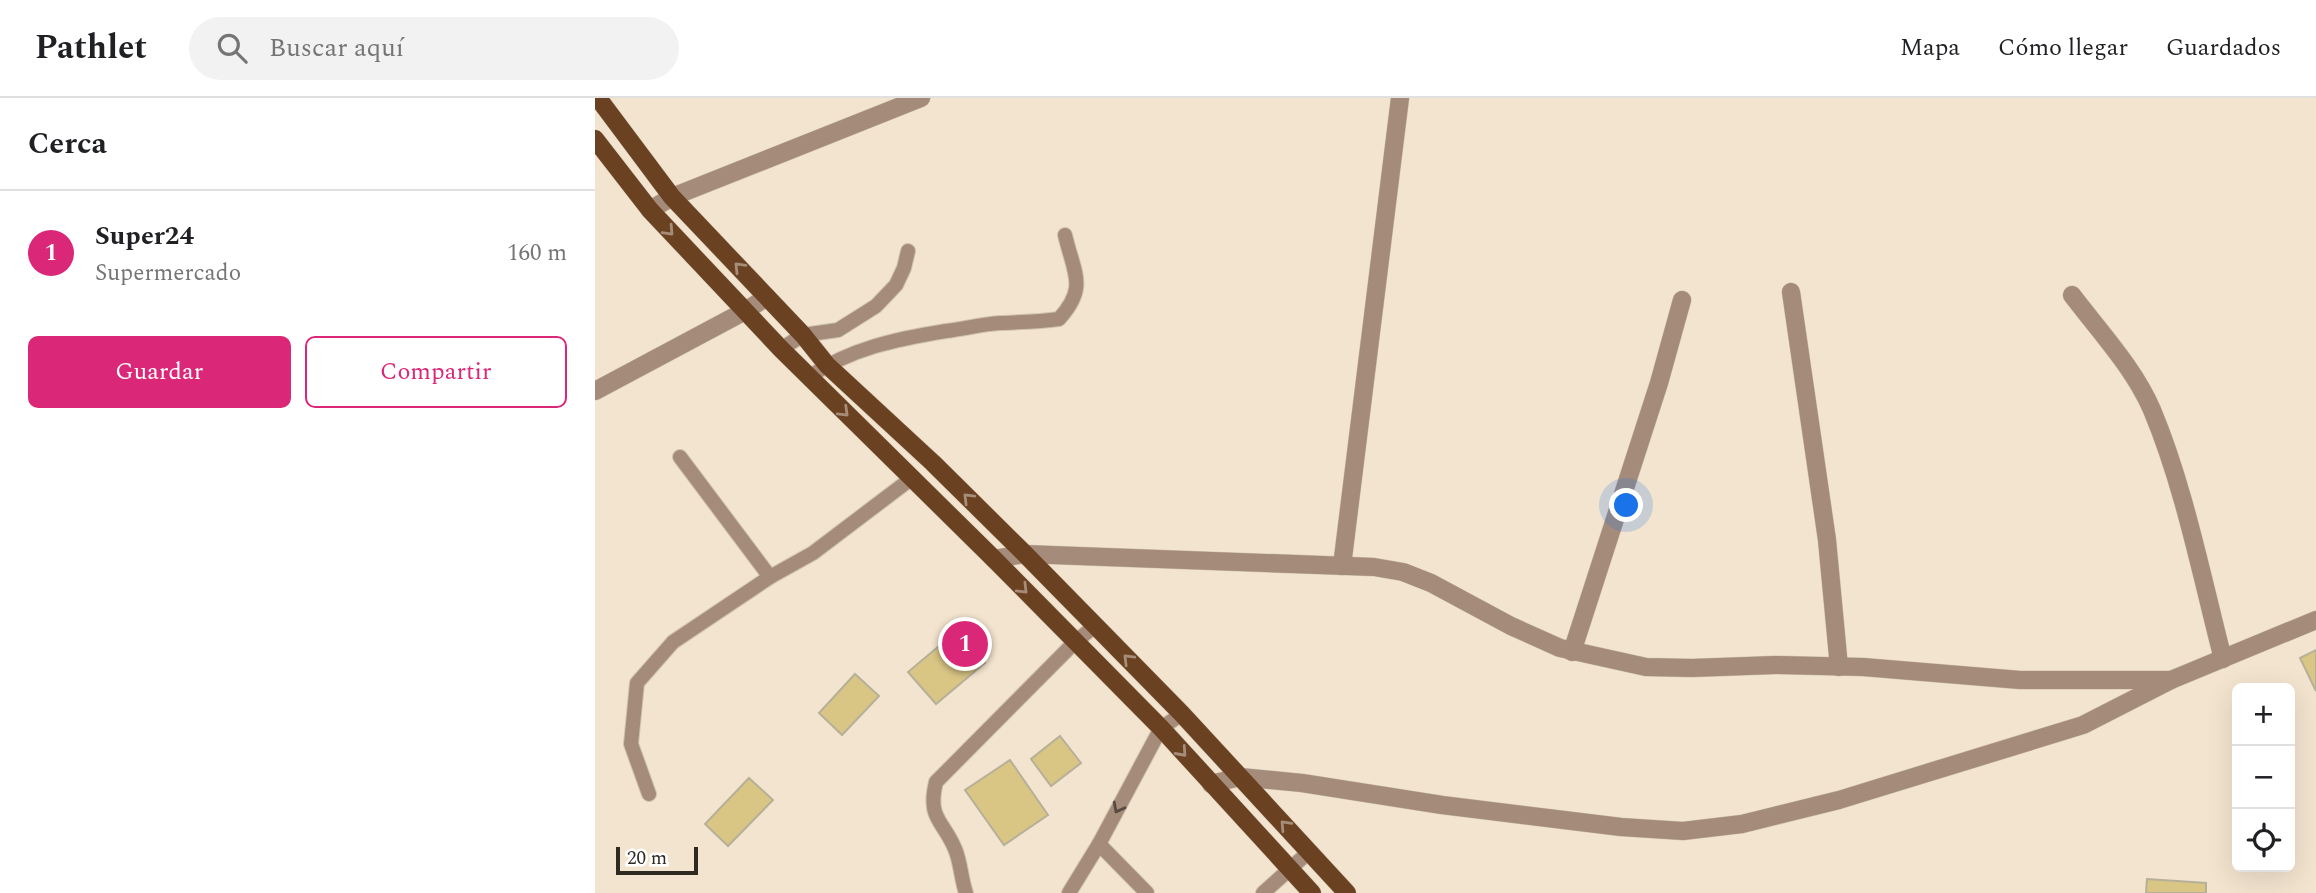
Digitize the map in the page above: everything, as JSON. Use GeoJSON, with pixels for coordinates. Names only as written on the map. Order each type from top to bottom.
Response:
{"type":"FeatureCollection","features":[{"type":"Feature","properties":{"kind":"main road"},"geometry":{"type":"LineString","coordinates":[[597,98],[672,197],[803,335],[827,365],[933,463],[1025,554],[1182,714],[1347,893]]}},
{"type":"Feature","properties":{"kind":"main road"},"geometry":{"type":"LineString","coordinates":[[595,139],[649,210],[781,349],[1161,728],[1313,893]]}},
{"type":"Feature","properties":{"kind":"street"},"geometry":{"type":"LineString","coordinates":[[649,210],[672,197],[921,98]]}},
{"type":"Feature","properties":{"kind":"street"},"geometry":{"type":"LineString","coordinates":[[1342,566],[1400,98]]}},
{"type":"Feature","properties":{"kind":"street"},"geometry":{"type":"LineString","coordinates":[[1791,292],[1827,540],[1839,667]]}},
{"type":"Feature","properties":{"kind":"street"},"geometry":{"type":"LineString","coordinates":[[2072,295],[2131,373],[2151,409],[2175,477],[2223,659]]}},
{"type":"Feature","properties":{"kind":"street"},"geometry":{"type":"LineString","coordinates":[[595,391],[767,297]]}},
{"type":"Feature","properties":{"kind":"street"},"geometry":{"type":"LineString","coordinates":[[1572,652],[1659,383],[1682,300]]}},
{"type":"Feature","properties":{"kind":"street"},"geometry":{"type":"LineString","coordinates":[[994,559],[1025,554],[1374,567],[1403,572],[1431,583],[1534,637],[1572,652],[1646,667],[1775,665],[2020,680],[2171,680]]}},
{"type":"Feature","properties":{"kind":"street"},"geometry":{"type":"LineString","coordinates":[[1211,784],[1240,777],[1302,783],[1456,807],[1621,827],[1683,831],[1742,824],[1839,800],[2083,725],[2171,680],[2316,620]]}},
{"type":"Feature","properties":{"kind":"lane"},"geometry":{"type":"LineString","coordinates":[[809,377],[856,351],[896,340],[999,323],[1031,323],[1059,319],[1072,304],[1078,288],[1065,235]]}},
{"type":"Feature","properties":{"kind":"lane"},"geometry":{"type":"LineString","coordinates":[[781,349],[803,335],[838,330],[876,306],[896,285],[908,251]]}},
{"type":"Feature","properties":{"kind":"lane"},"geometry":{"type":"LineString","coordinates":[[680,457],[770,577]]}},
{"type":"Feature","properties":{"kind":"lane"},"geometry":{"type":"LineString","coordinates":[[649,794],[631,744],[637,683],[673,642],[770,577],[813,553],[912,478]]}},
{"type":"Feature","properties":{"kind":"lane"},"geometry":{"type":"LineString","coordinates":[[966,893],[955,848],[933,811],[936,782],[1075,642],[1095,626]]}},
{"type":"Feature","properties":{"kind":"lane"},"geometry":{"type":"LineString","coordinates":[[1069,893],[1099,844],[1161,728],[1182,714]]}},
{"type":"Feature","properties":{"kind":"lane"},"geometry":{"type":"LineString","coordinates":[[1099,844],[1147,893]]}},
{"type":"Feature","properties":{"kind":"lane"},"geometry":{"type":"LineString","coordinates":[[1263,893],[1310,851]]}},
{"type":"Feature","properties":{"kind":"building"},"geometry":{"type":"Polygon","coordinates":[[[957,631],[985,663],[936,704],[908,672],[957,631]]]}},
{"type":"Feature","properties":{"kind":"building"},"geometry":{"type":"Polygon","coordinates":[[[2316,650],[2316,691],[2300,658],[2316,650]]]}},
{"type":"Feature","properties":{"kind":"building"},"geometry":{"type":"Polygon","coordinates":[[[855,674],[879,696],[842,735],[819,713],[855,674]]]}},
{"type":"Feature","properties":{"kind":"building"},"geometry":{"type":"Polygon","coordinates":[[[1060,736],[1081,763],[1051,786],[1031,759],[1060,736]]]}},
{"type":"Feature","properties":{"kind":"building"},"geometry":{"type":"Polygon","coordinates":[[[1010,760],[1048,815],[1004,845],[965,790],[1010,760]]]}},
{"type":"Feature","properties":{"kind":"building"},"geometry":{"type":"Polygon","coordinates":[[[749,778],[773,800],[728,846],[705,824],[749,778]]]}},
{"type":"Feature","properties":{"kind":"building"},"geometry":{"type":"Polygon","coordinates":[[[2147,879],[2206,883],[2206,893],[2146,893],[2147,879]]]}},
{"type":"Feature","properties":{"kind":"place","name":"Super24"},"geometry":{"type":"Point","coordinates":[965,644]}}]}
